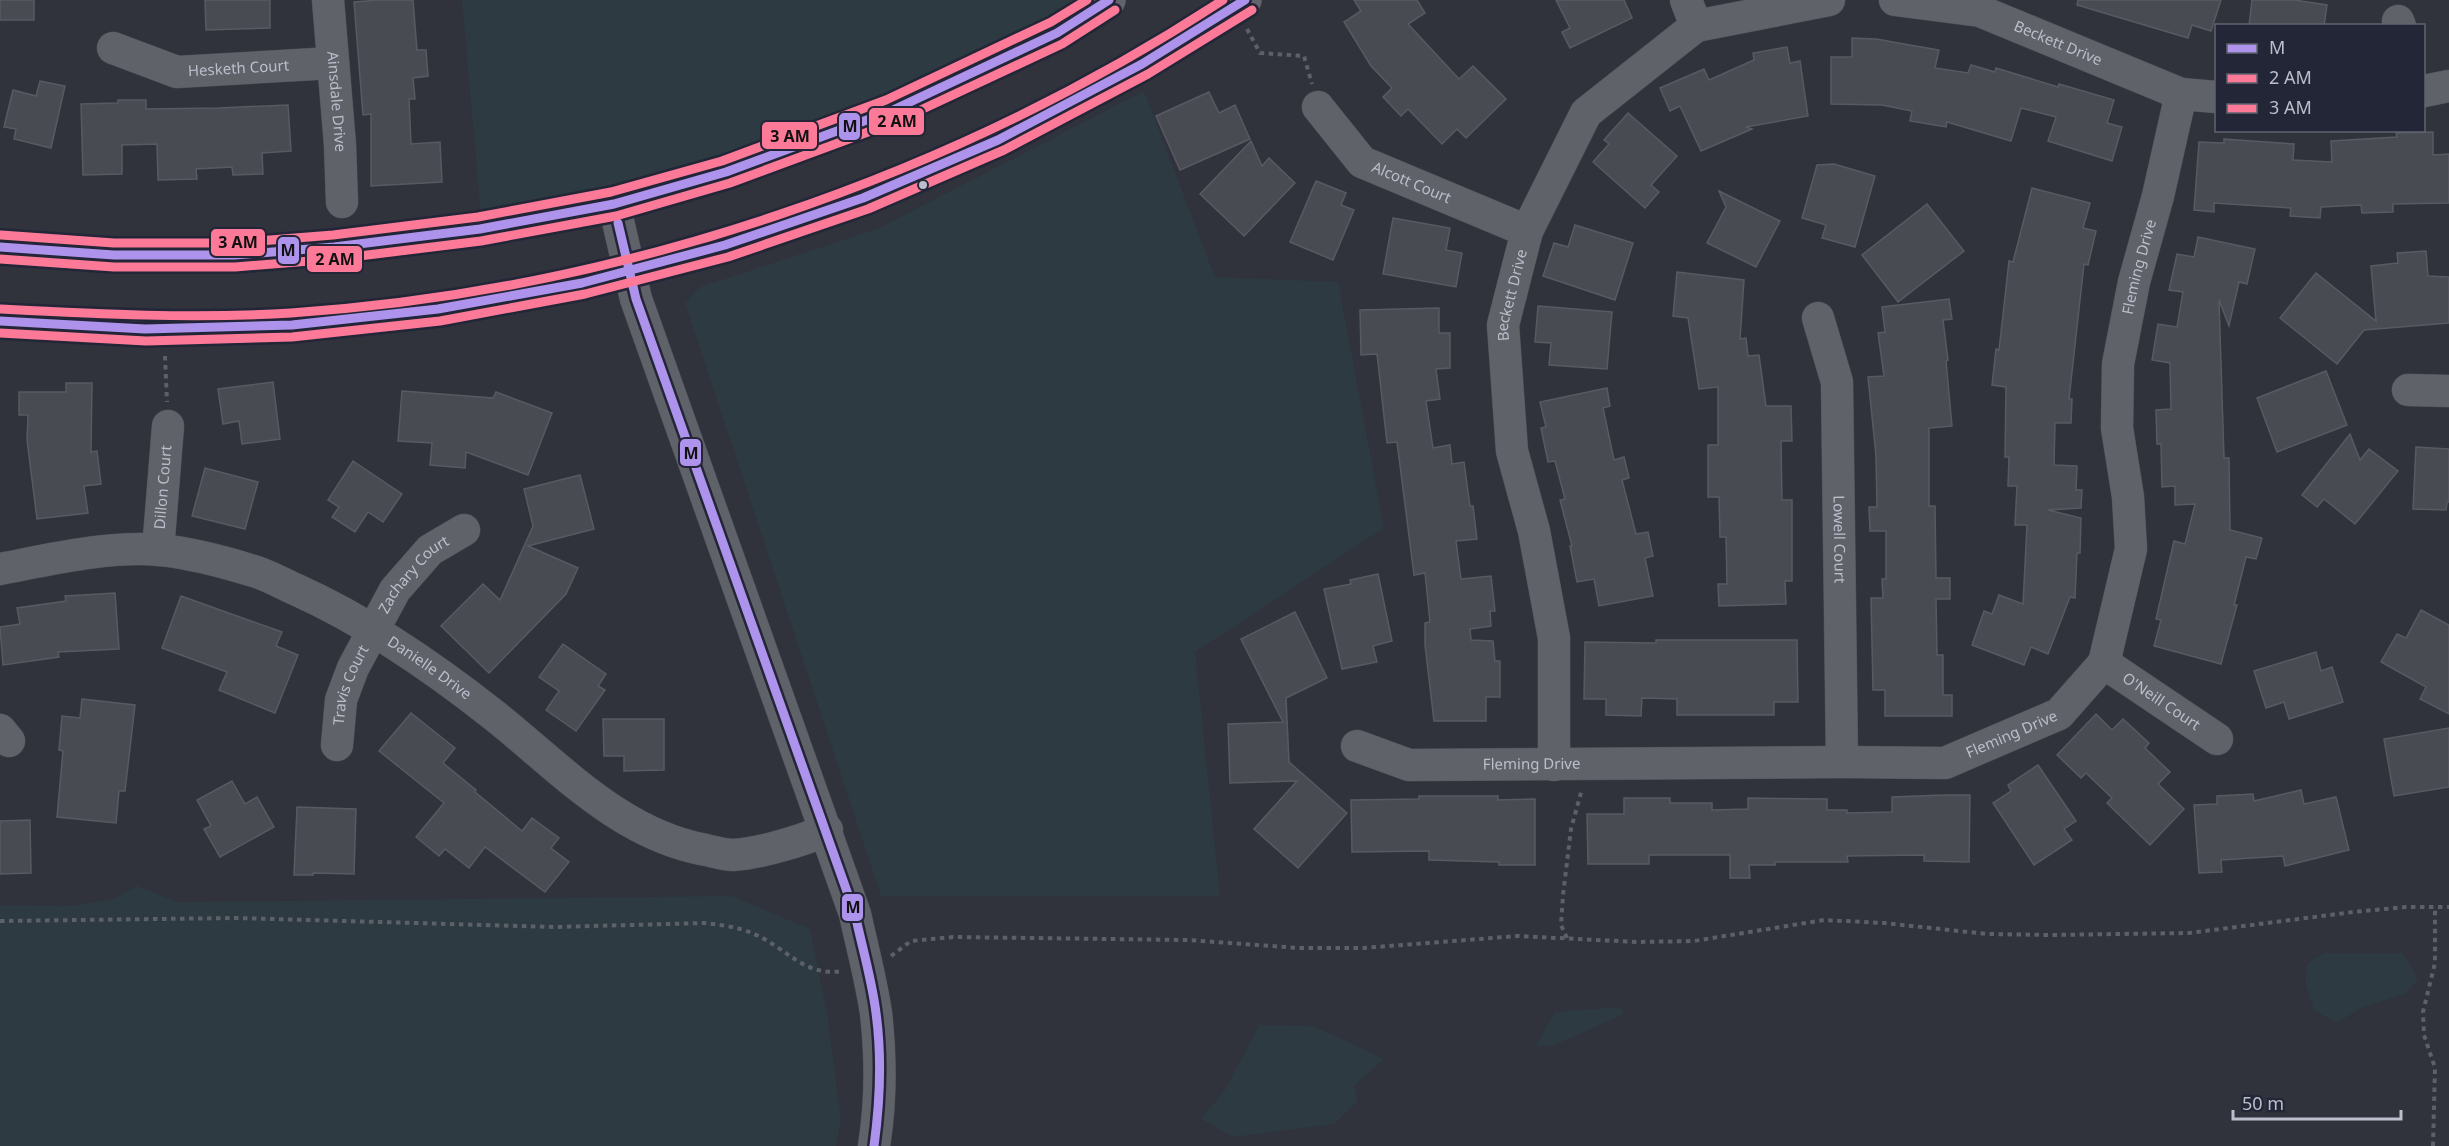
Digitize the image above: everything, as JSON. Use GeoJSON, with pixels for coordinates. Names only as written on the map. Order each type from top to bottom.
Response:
{"type":"FeatureCollection","features":[{"type":"Feature","properties":{"kind":"main road"},"geometry":{"type":"LineString","coordinates":[[0,247],[114,255],[234,255],[334,247],[480,229],[614,204],[726,172],[891,111],[1057,33],[1109,0]]}},
{"type":"Feature","properties":{"kind":"main road"},"geometry":{"type":"LineString","coordinates":[[0,321],[104,328],[299,324],[441,308],[629,273],[754,237],[928,172],[1017,132],[1081,99],[1239,4]]}},
{"type":"Feature","properties":{"kind":"street","name":"Ainsdale Drive"},"geometry":{"type":"LineString","coordinates":[[328,0],[342,202]]}},
{"type":"Feature","properties":{"kind":"street","name":"Beckett Drive"},"geometry":{"type":"LineString","coordinates":[[1568,764],[1554,638],[1534,531],[1512,451],[1503,325],[1527,231],[1586,113],[1691,13],[1829,0]]}},
{"type":"Feature","properties":{"kind":"street","name":"Beckett Drive"},"geometry":{"type":"LineString","coordinates":[[1895,0],[1980,11],[2181,94],[2215,97]]}},
{"type":"Feature","properties":{"kind":"street","name":"Hesketh Court"},"geometry":{"type":"LineString","coordinates":[[113,48],[177,72],[333,63]]}},
{"type":"Feature","properties":{"kind":"street"},"geometry":{"type":"LineString","coordinates":[[2425,91],[2449,86]]}},
{"type":"Feature","properties":{"kind":"street","name":"Fleming Drive"},"geometry":{"type":"LineString","coordinates":[[1358,746],[1409,765],[1945,763],[2059,714],[2104,663],[2131,549],[2128,497],[2117,428],[2118,364],[2134,282],[2158,196],[2181,94]]}},
{"type":"Feature","properties":{"kind":"street","name":"Alcott Court"},"geometry":{"type":"LineString","coordinates":[[1318,107],[1362,162],[1527,231]]}},
{"type":"Feature","properties":{"kind":"street"},"geometry":{"type":"LineString","coordinates":[[614,204],[629,273],[640,310],[855,914],[875,1011],[880,1085],[874,1146]]}},
{"type":"Feature","properties":{"kind":"street","name":"Lowell Court"},"geometry":{"type":"LineString","coordinates":[[1818,318],[1837,382],[1842,762]]}},
{"type":"Feature","properties":{"kind":"street"},"geometry":{"type":"LineString","coordinates":[[2408,390],[2449,391]]}},
{"type":"Feature","properties":{"kind":"street","name":"Dillon Court"},"geometry":{"type":"LineString","coordinates":[[158,550],[168,426]]}},
{"type":"Feature","properties":{"kind":"street","name":"Zachary Court"},"geometry":{"type":"LineString","coordinates":[[373,629],[395,591],[430,550],[464,530]]}},
{"type":"Feature","properties":{"kind":"street","name":"Danielle Drive"},"geometry":{"type":"LineString","coordinates":[[0,569],[73,555],[158,550],[192,555],[253,570],[336,608],[373,629],[424,663],[494,715],[607,808],[651,833],[685,847],[733,855],[797,842],[827,830]]}},
{"type":"Feature","properties":{"kind":"street","name":"Travis Court"},"geometry":{"type":"LineString","coordinates":[[337,745],[340,700],[352,668],[373,629]]}},
{"type":"Feature","properties":{"kind":"street","name":"O'Neill Court"},"geometry":{"type":"LineString","coordinates":[[2104,663],[2217,740]]}},
{"type":"Feature","properties":{"kind":"path"},"geometry":{"type":"LineString","coordinates":[[1239,4],[1260,52],[1304,56],[1318,107]]}},
{"type":"Feature","properties":{"kind":"path"},"geometry":{"type":"LineString","coordinates":[[163,328],[168,426]]}},
{"type":"Feature","properties":{"kind":"path"},"geometry":{"type":"LineString","coordinates":[[1567,938],[1561,925],[1563,895],[1571,829],[1582,789],[1568,764]]}},
{"type":"Feature","properties":{"kind":"path"},"geometry":{"type":"LineString","coordinates":[[885,962],[895,951],[911,941],[953,937],[1188,940],[1299,948],[1363,948],[1518,936],[1637,942],[1694,941],[1824,920],[1884,923],[1987,934],[2189,933],[2352,912],[2406,907],[2435,909],[2449,907]]}},
{"type":"Feature","properties":{"kind":"path"},"geometry":{"type":"LineString","coordinates":[[2433,1146],[2435,1068],[2424,1035],[2422,1012],[2435,963],[2435,909]]}},
{"type":"Feature","properties":{"kind":"path"},"geometry":{"type":"LineString","coordinates":[[0,921],[237,918],[556,927],[704,923],[728,926],[754,934],[813,970],[829,973],[841,971]]}},
{"type":"Feature","properties":{"kind":"shaded area"},"geometry":{"type":"Polygon","coordinates":[[[462,0],[1087,0],[1023,35],[844,116],[658,178],[481,217],[462,0]]]}},
{"type":"Feature","properties":{"kind":"shaded area"},"geometry":{"type":"Polygon","coordinates":[[[1144,91],[1215,277],[1338,282],[1384,528],[1195,652],[1220,896],[881,896],[685,303],[700,287],[879,228],[1144,91]]]}},
{"type":"Feature","properties":{"kind":"shaded area"},"geometry":{"type":"Polygon","coordinates":[[[137,886],[177,902],[732,896],[810,929],[827,1013],[841,1119],[836,1146],[0,1146],[0,905],[69,906],[111,900],[137,886]]]}},
{"type":"Feature","properties":{"kind":"shaded area"},"geometry":{"type":"Polygon","coordinates":[[[2324,953],[2403,953],[2418,980],[2404,994],[2361,1008],[2337,1023],[2314,1010],[2305,982],[2307,964],[2324,953]]]}},
{"type":"Feature","properties":{"kind":"shaded area"},"geometry":{"type":"Polygon","coordinates":[[[1619,1007],[1624,1014],[1555,1045],[1535,1046],[1555,1012],[1619,1007]]]}},
{"type":"Feature","properties":{"kind":"shaded area"},"geometry":{"type":"Polygon","coordinates":[[[1259,1025],[1314,1026],[1384,1059],[1354,1086],[1358,1101],[1334,1124],[1233,1137],[1201,1119],[1225,1090],[1259,1025]]]}},
{"type":"Feature","properties":{"kind":"building"},"geometry":{"type":"Polygon","coordinates":[[[0,0],[34,0],[34,20],[0,20],[0,0]]]}},
{"type":"Feature","properties":{"kind":"building"},"geometry":{"type":"Polygon","coordinates":[[[205,0],[270,0],[270,28],[206,30],[205,0]]]}},
{"type":"Feature","properties":{"kind":"building"},"geometry":{"type":"Polygon","coordinates":[[[413,0],[417,50],[426,50],[428,76],[413,78],[415,99],[409,99],[411,144],[440,142],[442,182],[371,186],[371,114],[363,115],[354,2],[413,0]]]}},
{"type":"Feature","properties":{"kind":"building"},"geometry":{"type":"Polygon","coordinates":[[[1354,0],[1417,0],[1425,13],[1408,24],[1459,79],[1473,66],[1506,99],[1466,138],[1457,129],[1442,144],[1408,109],[1401,116],[1383,97],[1392,88],[1371,66],[1344,22],[1361,11],[1354,0]]]}},
{"type":"Feature","properties":{"kind":"building"},"geometry":{"type":"Polygon","coordinates":[[[1556,0],[1624,0],[1632,18],[1570,48],[1562,32],[1570,28],[1556,0]]]}},
{"type":"Feature","properties":{"kind":"building"},"geometry":{"type":"Polygon","coordinates":[[[2078,0],[2221,0],[2211,31],[2192,25],[2188,38],[2077,5],[2078,0]]]}},
{"type":"Feature","properties":{"kind":"building"},"geometry":{"type":"Polygon","coordinates":[[[2252,0],[2294,0],[2327,5],[2324,24],[2249,24],[2252,0]]]}},
{"type":"Feature","properties":{"kind":"building"},"geometry":{"type":"Polygon","coordinates":[[[1852,38],[1876,39],[1939,50],[1935,68],[1968,73],[1971,65],[1995,72],[1996,68],[2058,87],[2059,84],[2114,100],[2107,123],[2122,127],[2112,161],[2048,141],[2056,117],[2021,108],[2011,141],[1947,122],[1946,127],[1910,121],[1912,111],[1882,105],[1831,104],[1831,57],[1852,57],[1852,38]]]}},
{"type":"Feature","properties":{"kind":"building"},"geometry":{"type":"Polygon","coordinates":[[[1787,47],[1790,63],[1800,61],[1808,116],[1746,127],[1752,129],[1701,151],[1680,106],[1670,111],[1660,88],[1704,69],[1709,80],[1754,60],[1753,53],[1787,47]]]}},
{"type":"Feature","properties":{"kind":"building"},"geometry":{"type":"Polygon","coordinates":[[[40,81],[65,86],[51,148],[14,139],[16,129],[4,127],[13,90],[36,96],[40,81]]]}},
{"type":"Feature","properties":{"kind":"building"},"geometry":{"type":"Polygon","coordinates":[[[1209,92],[1219,113],[1235,105],[1250,139],[1180,170],[1156,116],[1209,92]]]}},
{"type":"Feature","properties":{"kind":"building"},"geometry":{"type":"Polygon","coordinates":[[[118,100],[146,100],[146,109],[288,105],[291,151],[262,153],[263,174],[233,175],[232,167],[196,169],[197,179],[158,180],[157,144],[122,145],[122,174],[83,175],[81,104],[118,103],[118,100]]]}},
{"type":"Feature","properties":{"kind":"building"},"geometry":{"type":"Polygon","coordinates":[[[1628,113],[1677,156],[1651,185],[1659,192],[1645,208],[1593,162],[1609,144],[1604,140],[1628,113]]]}},
{"type":"Feature","properties":{"kind":"building"},"geometry":{"type":"Polygon","coordinates":[[[2433,132],[2433,155],[2449,154],[2449,203],[2393,204],[2393,212],[2362,213],[2361,205],[2321,207],[2320,218],[2290,216],[2291,208],[2214,203],[2214,212],[2194,210],[2199,142],[2224,143],[2224,139],[2294,144],[2293,160],[2332,162],[2331,141],[2397,137],[2396,133],[2433,132]]]}},
{"type":"Feature","properties":{"kind":"building"},"geometry":{"type":"Polygon","coordinates":[[[1251,141],[1262,166],[1269,158],[1295,183],[1244,236],[1200,194],[1251,141]]]}},
{"type":"Feature","properties":{"kind":"building"},"geometry":{"type":"Polygon","coordinates":[[[1834,164],[1875,176],[1855,247],[1822,238],[1826,225],[1802,218],[1817,165],[1834,164]]]}},
{"type":"Feature","properties":{"kind":"building"},"geometry":{"type":"Polygon","coordinates":[[[1316,181],[1346,193],[1341,205],[1354,210],[1333,260],[1290,242],[1316,181]]]}},
{"type":"Feature","properties":{"kind":"building"},"geometry":{"type":"Polygon","coordinates":[[[2032,188],[2090,203],[2083,228],[2096,231],[2088,265],[2084,264],[2069,399],[2072,399],[2071,423],[2055,423],[2054,465],[2077,466],[2076,490],[2082,490],[2081,508],[2048,510],[2081,518],[2075,598],[2070,597],[2048,654],[2031,647],[2024,665],[1972,645],[1984,611],[1992,614],[1999,595],[2023,604],[2027,525],[2015,525],[2017,486],[2008,486],[2009,457],[2005,457],[2006,387],[1992,385],[1996,349],[1999,350],[2009,261],[2013,262],[2032,188]]]}},
{"type":"Feature","properties":{"kind":"building"},"geometry":{"type":"Polygon","coordinates":[[[1719,191],[1780,221],[1756,267],[1707,243],[1726,207],[1719,191]]]}},
{"type":"Feature","properties":{"kind":"building"},"geometry":{"type":"Polygon","coordinates":[[[1927,204],[1964,251],[1898,302],[1862,255],[1927,204]]]}},
{"type":"Feature","properties":{"kind":"building"},"geometry":{"type":"Polygon","coordinates":[[[1393,218],[1450,228],[1446,250],[1462,253],[1456,287],[1383,274],[1393,218]]]}},
{"type":"Feature","properties":{"kind":"building"},"geometry":{"type":"Polygon","coordinates":[[[1575,225],[1633,243],[1615,300],[1543,276],[1554,243],[1568,247],[1575,225]]]}},
{"type":"Feature","properties":{"kind":"building"},"geometry":{"type":"Polygon","coordinates":[[[2198,237],[2255,249],[2247,284],[2239,282],[2229,326],[2219,300],[2224,458],[2229,458],[2230,530],[2262,538],[2256,559],[2246,557],[2234,605],[2237,605],[2221,664],[2154,646],[2161,620],[2156,619],[2174,541],[2185,544],[2195,504],[2175,505],[2175,486],[2162,487],[2161,444],[2157,444],[2156,410],[2171,409],[2170,363],[2152,360],[2158,324],[2177,327],[2183,292],[2169,290],[2177,254],[2194,257],[2198,237]]]}},
{"type":"Feature","properties":{"kind":"building"},"geometry":{"type":"Polygon","coordinates":[[[2426,251],[2428,276],[2449,277],[2449,323],[2364,330],[2337,364],[2280,318],[2316,273],[2376,321],[2371,266],[2398,263],[2397,253],[2426,251]]]}},
{"type":"Feature","properties":{"kind":"building"},"geometry":{"type":"Polygon","coordinates":[[[1677,272],[1744,280],[1740,339],[1746,338],[1748,356],[1759,355],[1766,406],[1791,406],[1792,441],[1781,441],[1782,500],[1792,500],[1792,581],[1785,581],[1786,604],[1719,606],[1718,584],[1727,584],[1726,537],[1720,537],[1719,497],[1708,497],[1708,445],[1718,445],[1718,387],[1699,389],[1688,318],[1673,316],[1677,272]]]}},
{"type":"Feature","properties":{"kind":"building"},"geometry":{"type":"Polygon","coordinates":[[[1949,299],[1952,319],[1943,320],[1952,426],[1929,428],[1929,506],[1935,506],[1936,578],[1950,578],[1950,599],[1936,599],[1937,655],[1943,655],[1943,695],[1952,695],[1952,716],[1885,716],[1885,690],[1873,690],[1871,598],[1883,598],[1882,579],[1886,579],[1886,531],[1870,531],[1869,507],[1877,507],[1876,456],[1868,377],[1884,376],[1878,333],[1885,332],[1882,307],[1949,299]]]}},
{"type":"Feature","properties":{"kind":"building"},"geometry":{"type":"Polygon","coordinates":[[[1538,306],[1612,312],[1607,369],[1549,365],[1551,343],[1535,342],[1538,306]]]}},
{"type":"Feature","properties":{"kind":"building"},"geometry":{"type":"Polygon","coordinates":[[[1439,308],[1439,333],[1450,333],[1450,368],[1436,369],[1440,399],[1426,401],[1433,448],[1450,445],[1452,464],[1464,462],[1470,506],[1473,506],[1477,539],[1456,541],[1461,579],[1491,576],[1495,611],[1490,611],[1491,626],[1470,629],[1471,640],[1493,641],[1495,661],[1500,661],[1500,697],[1486,697],[1486,721],[1434,721],[1425,645],[1425,623],[1430,622],[1425,573],[1414,575],[1397,442],[1387,443],[1377,354],[1361,355],[1360,310],[1439,308]]]}},
{"type":"Feature","properties":{"kind":"building"},"geometry":{"type":"Polygon","coordinates":[[[2326,371],[2347,425],[2277,452],[2257,398],[2326,371]]]}},
{"type":"Feature","properties":{"kind":"building"},"geometry":{"type":"Polygon","coordinates":[[[273,382],[280,439],[242,444],[239,421],[223,424],[218,389],[273,382]]]}},
{"type":"Feature","properties":{"kind":"building"},"geometry":{"type":"Polygon","coordinates":[[[66,383],[92,383],[91,452],[97,451],[101,484],[84,486],[88,513],[37,519],[27,440],[28,415],[19,415],[19,392],[66,392],[66,383]]]}},
{"type":"Feature","properties":{"kind":"building"},"geometry":{"type":"Polygon","coordinates":[[[1607,388],[1610,406],[1603,408],[1614,460],[1624,457],[1629,478],[1622,480],[1636,534],[1648,532],[1653,556],[1645,558],[1653,596],[1599,606],[1594,579],[1577,582],[1570,546],[1572,546],[1560,500],[1565,499],[1555,461],[1548,462],[1541,428],[1546,427],[1540,402],[1607,388]]]}},
{"type":"Feature","properties":{"kind":"building"},"geometry":{"type":"Polygon","coordinates":[[[402,391],[493,398],[496,392],[552,413],[528,475],[466,452],[465,468],[430,465],[432,443],[398,441],[402,391]]]}},
{"type":"Feature","properties":{"kind":"building"},"geometry":{"type":"Polygon","coordinates":[[[2350,434],[2360,460],[2369,449],[2398,471],[2355,524],[2324,499],[2317,507],[2302,495],[2350,434]]]}},
{"type":"Feature","properties":{"kind":"building"},"geometry":{"type":"Polygon","coordinates":[[[2416,447],[2449,449],[2449,502],[2447,502],[2446,510],[2413,509],[2416,447]]]}},
{"type":"Feature","properties":{"kind":"building"},"geometry":{"type":"Polygon","coordinates":[[[353,461],[402,494],[383,522],[368,512],[355,532],[332,517],[339,507],[328,500],[353,461]]]}},
{"type":"Feature","properties":{"kind":"building"},"geometry":{"type":"Polygon","coordinates":[[[205,468],[258,482],[245,529],[192,516],[205,468]]]}},
{"type":"Feature","properties":{"kind":"building"},"geometry":{"type":"Polygon","coordinates":[[[580,475],[594,529],[528,546],[578,568],[566,594],[489,673],[441,626],[483,584],[500,600],[533,526],[524,489],[580,475]]]}},
{"type":"Feature","properties":{"kind":"building"},"geometry":{"type":"Polygon","coordinates":[[[1378,574],[1392,641],[1373,646],[1377,662],[1342,669],[1324,589],[1351,584],[1350,580],[1378,574]]]}},
{"type":"Feature","properties":{"kind":"building"},"geometry":{"type":"Polygon","coordinates":[[[115,593],[119,649],[58,652],[59,657],[3,665],[0,627],[20,624],[17,608],[66,601],[65,596],[115,593]]]}},
{"type":"Feature","properties":{"kind":"building"},"geometry":{"type":"Polygon","coordinates":[[[181,596],[282,632],[276,646],[298,655],[275,713],[219,690],[227,672],[162,648],[181,596]]]}},
{"type":"Feature","properties":{"kind":"building"},"geometry":{"type":"Polygon","coordinates":[[[2421,610],[2449,625],[2449,714],[2420,699],[2426,687],[2381,662],[2397,634],[2406,638],[2421,610]]]}},
{"type":"Feature","properties":{"kind":"building"},"geometry":{"type":"Polygon","coordinates":[[[1295,612],[1327,678],[1286,698],[1289,762],[1347,813],[1298,868],[1254,829],[1297,781],[1230,783],[1228,724],[1283,722],[1241,639],[1295,612]]]}},
{"type":"Feature","properties":{"kind":"building"},"geometry":{"type":"Polygon","coordinates":[[[1656,640],[1797,640],[1798,702],[1774,702],[1774,715],[1677,715],[1677,699],[1642,698],[1641,716],[1606,715],[1606,699],[1584,699],[1585,642],[1656,643],[1656,640]]]}},
{"type":"Feature","properties":{"kind":"building"},"geometry":{"type":"Polygon","coordinates":[[[563,644],[606,674],[598,686],[605,690],[576,731],[546,710],[559,691],[539,677],[563,644]]]}},
{"type":"Feature","properties":{"kind":"building"},"geometry":{"type":"Polygon","coordinates":[[[2316,652],[2321,671],[2332,667],[2343,702],[2289,719],[2284,702],[2266,708],[2254,671],[2316,652]]]}},
{"type":"Feature","properties":{"kind":"building"},"geometry":{"type":"Polygon","coordinates":[[[82,699],[135,705],[125,791],[119,791],[116,823],[57,817],[63,751],[59,750],[62,716],[80,718],[82,699]]]}},
{"type":"Feature","properties":{"kind":"building"},"geometry":{"type":"Polygon","coordinates":[[[411,713],[455,748],[443,763],[476,790],[475,792],[522,831],[532,818],[559,838],[551,848],[569,862],[545,892],[485,847],[469,868],[445,849],[439,856],[416,837],[444,803],[379,751],[411,713]]]}},
{"type":"Feature","properties":{"kind":"building"},"geometry":{"type":"Polygon","coordinates":[[[2096,714],[2112,730],[2123,719],[2149,743],[2145,748],[2170,772],[2158,784],[2184,809],[2150,845],[2107,803],[2112,798],[2086,773],[2081,778],[2057,755],[2096,714]]]}},
{"type":"Feature","properties":{"kind":"building"},"geometry":{"type":"Polygon","coordinates":[[[603,719],[664,719],[664,770],[624,771],[624,756],[604,756],[603,719]]]}},
{"type":"Feature","properties":{"kind":"building"},"geometry":{"type":"Polygon","coordinates":[[[2449,728],[2449,787],[2394,796],[2384,739],[2449,728]]]}},
{"type":"Feature","properties":{"kind":"building"},"geometry":{"type":"Polygon","coordinates":[[[2038,765],[2076,821],[2064,829],[2072,840],[2034,865],[1993,803],[2011,791],[2008,785],[2038,765]]]}},
{"type":"Feature","properties":{"kind":"building"},"geometry":{"type":"Polygon","coordinates":[[[232,781],[245,804],[257,797],[274,827],[220,857],[204,829],[211,826],[197,800],[232,781]]]}},
{"type":"Feature","properties":{"kind":"building"},"geometry":{"type":"Polygon","coordinates":[[[2301,790],[2304,804],[2336,797],[2349,850],[2285,866],[2283,856],[2221,860],[2222,872],[2199,873],[2194,805],[2217,804],[2217,796],[2253,794],[2254,801],[2301,790]]]}},
{"type":"Feature","properties":{"kind":"building"},"geometry":{"type":"Polygon","coordinates":[[[1970,795],[1969,862],[1924,861],[1924,855],[1847,856],[1848,862],[1775,862],[1775,865],[1749,865],[1750,878],[1730,878],[1730,855],[1649,855],[1649,864],[1588,864],[1587,814],[1624,814],[1624,798],[1670,798],[1670,803],[1712,803],[1712,810],[1748,809],[1748,798],[1827,799],[1827,810],[1847,810],[1847,813],[1892,812],[1892,797],[1970,795]]]}},
{"type":"Feature","properties":{"kind":"building"},"geometry":{"type":"Polygon","coordinates":[[[1419,796],[1498,796],[1498,800],[1535,799],[1535,865],[1429,860],[1429,851],[1352,852],[1351,800],[1419,799],[1419,796]]]}},
{"type":"Feature","properties":{"kind":"building"},"geometry":{"type":"Polygon","coordinates":[[[297,807],[356,809],[354,874],[294,875],[297,807]]]}},
{"type":"Feature","properties":{"kind":"building"},"geometry":{"type":"Polygon","coordinates":[[[30,820],[31,873],[0,874],[0,821],[30,820]]]}},
{"type":"Feature","properties":{"kind":"transit line"},"geometry":{"type":"LineString","coordinates":[[1,235],[114,243],[234,243],[333,235],[478,217],[611,192],[722,161],[886,100],[1051,22],[1087,0]]}},
{"type":"Feature","properties":{"kind":"transit line","name":"M"},"geometry":{"type":"LineString","coordinates":[[0,247],[114,255],[234,255],[334,247],[480,229],[614,204],[726,172],[891,111],[1057,33],[1109,0]]}},
{"type":"Feature","properties":{"kind":"transit line"},"geometry":{"type":"LineString","coordinates":[[1,309],[182,316],[291,313],[414,301],[536,280],[657,251],[777,215],[894,172],[1008,121],[1118,64],[1223,0]]}},
{"type":"Feature","properties":{"kind":"transit line","name":"M"},"geometry":{"type":"LineString","coordinates":[[0,321],[145,329],[292,325],[438,309],[582,283],[725,245],[863,198],[998,140],[1142,64],[1245,0]]}},
{"type":"Feature","properties":{"kind":"transit line"},"geometry":{"type":"LineString","coordinates":[[0,259],[114,267],[235,267],[335,259],[481,241],[616,216],[730,183],[895,122],[1062,44],[1115,10]]}},
{"type":"Feature","properties":{"kind":"transit line"},"geometry":{"type":"LineString","coordinates":[[0,333],[146,341],[292,337],[440,321],[585,294],[728,257],[868,209],[1004,150],[1148,74],[1252,10]]}},
{"type":"Feature","properties":{"kind":"transit line","name":"M"},"geometry":{"type":"LineString","coordinates":[[618,223],[636,299],[855,914],[872,988],[878,1030],[880,1080],[874,1146]]}}]}
